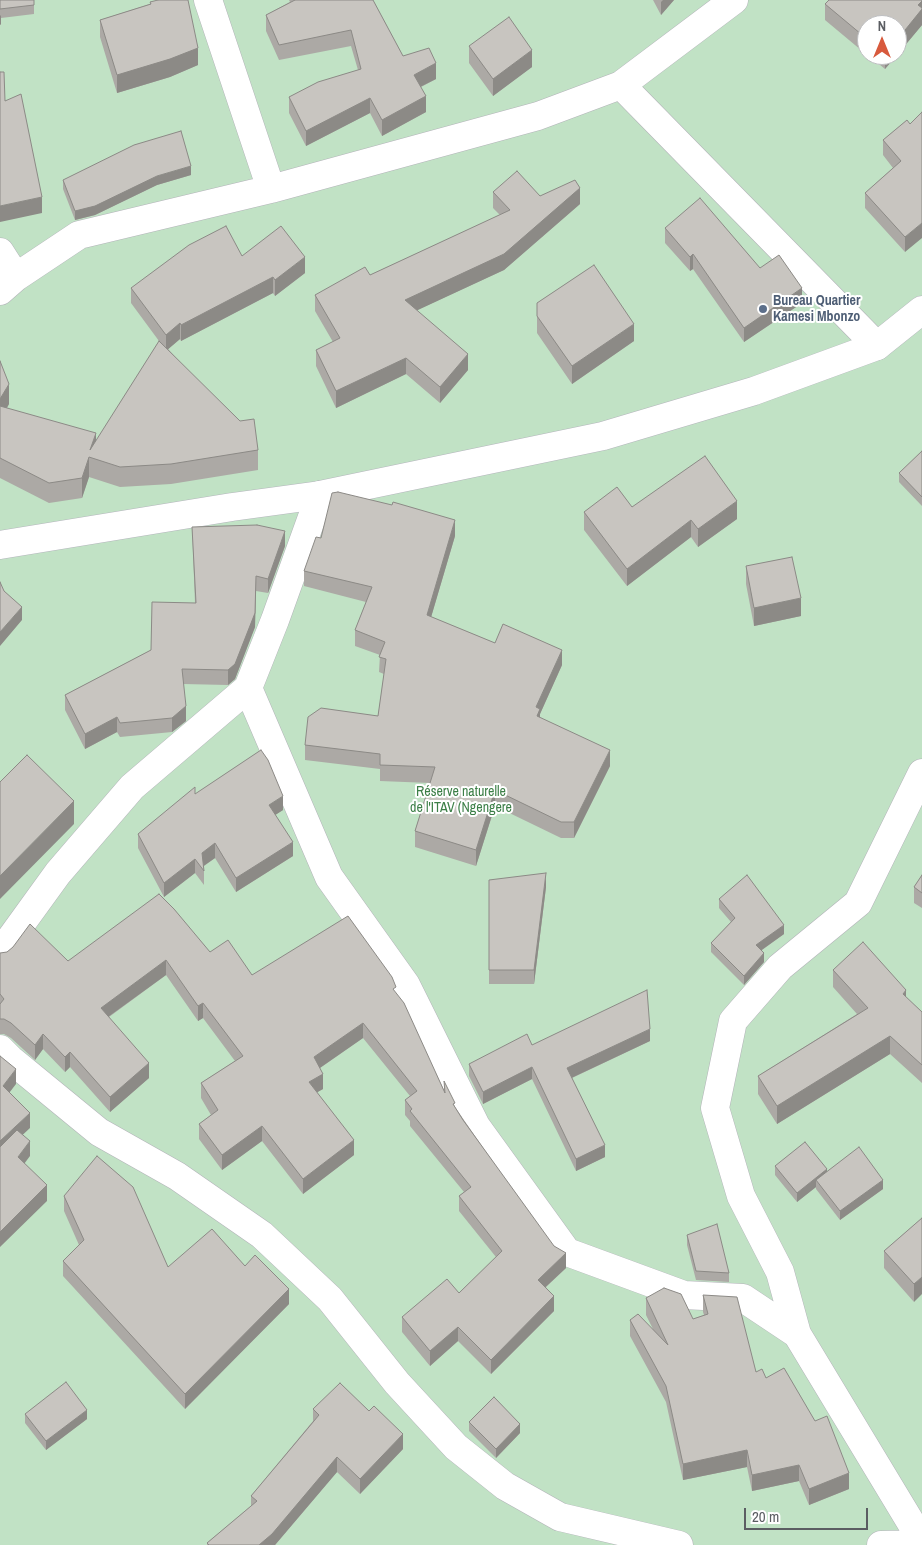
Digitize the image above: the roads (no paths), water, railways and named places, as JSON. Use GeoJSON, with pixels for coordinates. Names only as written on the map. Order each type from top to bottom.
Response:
{"type":"FeatureCollection","features":[{"type":"Feature","properties":{"kind":"street"},"geometry":{"type":"LineString","coordinates":[[208,0],[271,189]]}},
{"type":"Feature","properties":{"kind":"street"},"geometry":{"type":"LineString","coordinates":[[0,252],[8,284],[79,235],[271,189],[538,116],[621,85],[734,0]]}},
{"type":"Feature","properties":{"kind":"street"},"geometry":{"type":"LineString","coordinates":[[621,85],[877,346]]}},
{"type":"Feature","properties":{"kind":"street"},"geometry":{"type":"LineString","coordinates":[[0,545],[232,507],[320,495],[603,436],[754,391],[877,346],[922,310]]}},
{"type":"Feature","properties":{"kind":"street"},"geometry":{"type":"LineString","coordinates":[[0,953],[58,873],[132,787],[248,688],[275,620],[320,495]]}},
{"type":"Feature","properties":{"kind":"street"},"geometry":{"type":"LineString","coordinates":[[248,688],[329,877],[406,985],[476,1126],[567,1252],[684,1295],[744,1298],[797,1334]]}},
{"type":"Feature","properties":{"kind":"street"},"geometry":{"type":"LineString","coordinates":[[881,1545],[922,1543],[797,1334],[780,1272],[741,1196],[715,1108],[732,1021],[780,967],[858,903],[922,773]]}},
{"type":"Feature","properties":{"kind":"street"},"geometry":{"type":"LineString","coordinates":[[0,1049],[99,1132],[176,1176],[262,1235],[330,1300],[397,1383],[456,1447],[505,1486],[560,1517],[679,1545]]}},
{"type":"Feature","properties":{"kind":"place","name":"Bureau Quartier Kamesi Mbonzo"},"geometry":{"type":"Point","coordinates":[763,309]}},
{"type":"Feature","properties":{"kind":"park label","name":"Réserve naturelle de l'ITAV (Ngengere"},"geometry":{"type":"Point","coordinates":[461,800]}}]}
